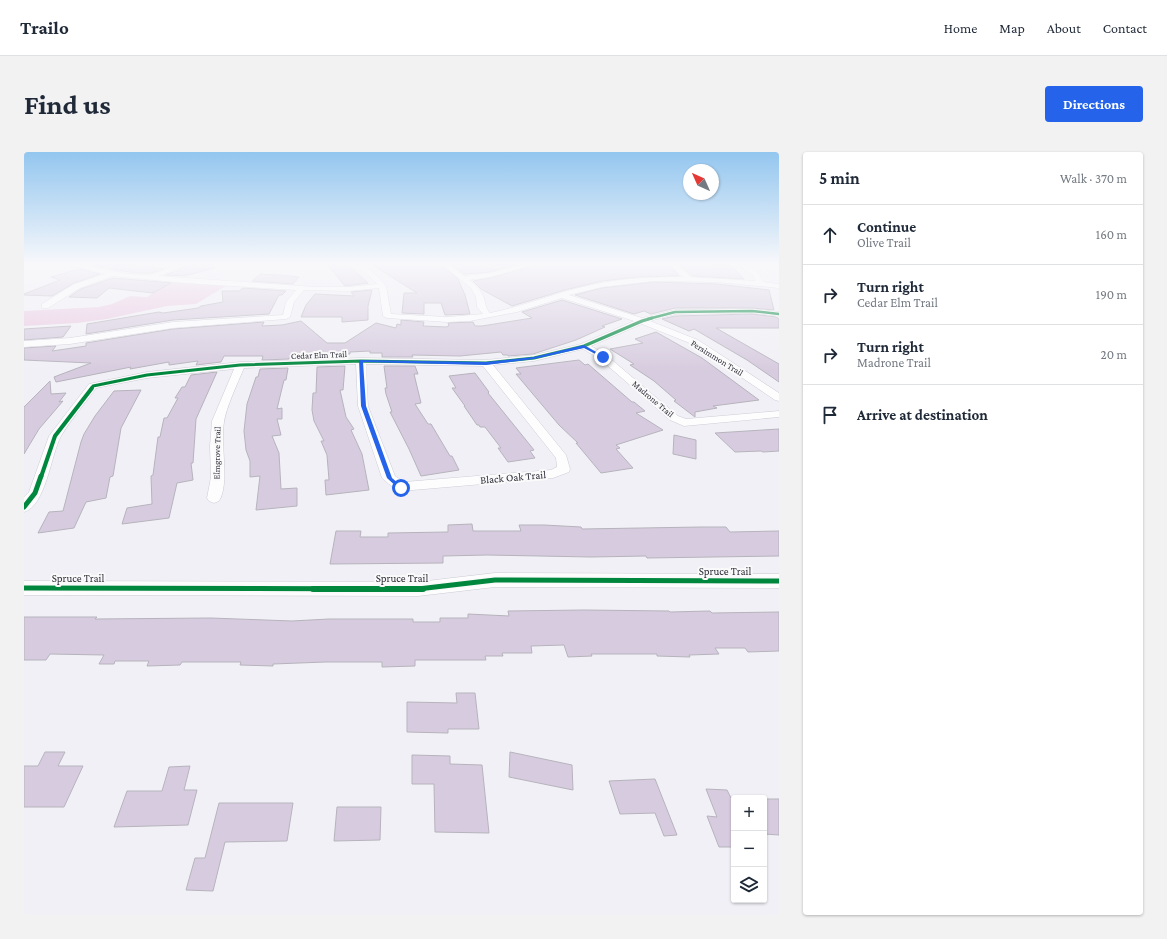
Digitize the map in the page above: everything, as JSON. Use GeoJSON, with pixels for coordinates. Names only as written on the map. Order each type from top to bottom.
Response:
{"type":"FeatureCollection","features":[{"type":"Feature","properties":{"kind":"street"},"geometry":{"type":"LineString","coordinates":[[45,306],[55,300]]}},
{"type":"Feature","properties":{"kind":"street"},"geometry":{"type":"LineString","coordinates":[[24,344],[70,341],[173,325],[286,317],[292,300]]}},
{"type":"Feature","properties":{"kind":"street"},"geometry":{"type":"LineString","coordinates":[[384,300],[387,316],[457,319],[489,316],[525,308],[548,300]]}},
{"type":"Feature","properties":{"kind":"street"},"geometry":{"type":"LineString","coordinates":[[480,300],[481,307],[489,316]]}},
{"type":"Feature","properties":{"kind":"street","name":"Persimmon Trail"},"geometry":{"type":"LineString","coordinates":[[575,300],[642,321],[695,342],[779,398]]}},
{"type":"Feature","properties":{"kind":"street","name":"Cedar Elm Trail"},"geometry":{"type":"LineString","coordinates":[[24,507],[35,493],[55,436],[93,386],[147,375],[240,365],[361,361],[486,364],[534,358],[584,346],[642,321],[675,312],[700,310],[752,311],[779,314]]}},
{"type":"Feature","properties":{"kind":"street","name":"Madrone Trail"},"geometry":{"type":"LineString","coordinates":[[584,346],[603,357],[674,418],[684,423],[779,414]]}},
{"type":"Feature","properties":{"kind":"street","name":"Black Oak Trail"},"geometry":{"type":"LineString","coordinates":[[361,361],[363,406],[390,478],[401,488],[553,474],[564,469],[562,458],[486,364]]}},
{"type":"Feature","properties":{"kind":"street","name":"Elmgrove Trail"},"geometry":{"type":"LineString","coordinates":[[214,498],[218,477],[216,446],[218,421],[240,365]]}},
{"type":"Feature","properties":{"kind":"street","name":"Spruce Trail"},"geometry":{"type":"LineString","coordinates":[[24,588],[418,589],[495,580],[779,581]]}},
{"type":"Feature","properties":{"kind":"shaded area"},"geometry":{"type":"Polygon","coordinates":[[[122,300],[203,300],[196,304],[167,306],[107,319],[77,323],[24,326],[24,311],[99,307],[122,300]]]}},
{"type":"Feature","properties":{"kind":"building"},"geometry":{"type":"Polygon","coordinates":[[[223,300],[277,300],[269,314],[173,320],[86,334],[87,324],[159,312],[163,313],[198,308],[201,306],[223,302],[223,300]]]}},
{"type":"Feature","properties":{"kind":"building"},"geometry":{"type":"Polygon","coordinates":[[[310,300],[370,300],[368,320],[342,322],[342,317],[301,317],[306,305],[310,300]]]}},
{"type":"Feature","properties":{"kind":"building"},"geometry":{"type":"Polygon","coordinates":[[[403,300],[466,300],[470,314],[445,315],[441,303],[424,303],[424,314],[402,313],[403,300]]]}},
{"type":"Feature","properties":{"kind":"building"},"geometry":{"type":"Polygon","coordinates":[[[500,300],[533,300],[512,306],[500,300]]]}},
{"type":"Feature","properties":{"kind":"building"},"geometry":{"type":"Polygon","coordinates":[[[562,300],[622,319],[602,326],[605,327],[576,340],[533,354],[508,356],[503,355],[501,352],[460,356],[412,355],[413,357],[382,357],[382,353],[370,353],[370,351],[350,352],[350,354],[344,354],[344,357],[318,358],[318,353],[290,354],[289,359],[262,360],[263,356],[224,356],[221,362],[196,365],[198,361],[169,365],[169,362],[130,369],[131,367],[56,382],[54,377],[91,363],[24,360],[24,348],[56,346],[52,351],[86,346],[86,343],[173,329],[264,322],[262,326],[282,325],[301,321],[327,343],[345,343],[376,323],[396,328],[397,324],[401,325],[401,320],[424,322],[423,326],[446,327],[449,326],[448,323],[473,322],[475,326],[482,326],[532,318],[522,312],[562,300]]]}},
{"type":"Feature","properties":{"kind":"building"},"geometry":{"type":"Polygon","coordinates":[[[589,300],[771,300],[774,310],[752,308],[675,308],[651,314],[644,311],[634,314],[589,300]]]}},
{"type":"Feature","properties":{"kind":"building"},"geometry":{"type":"Polygon","coordinates":[[[752,314],[776,317],[779,319],[779,328],[716,328],[779,364],[779,382],[747,360],[694,329],[689,331],[662,319],[675,316],[752,314]]]}},
{"type":"Feature","properties":{"kind":"building"},"geometry":{"type":"Polygon","coordinates":[[[71,326],[63,337],[24,340],[24,329],[71,326]]]}},
{"type":"Feature","properties":{"kind":"building"},"geometry":{"type":"Polygon","coordinates":[[[656,332],[702,358],[759,400],[713,406],[717,408],[695,412],[695,417],[674,401],[676,400],[654,381],[630,365],[634,364],[610,349],[643,343],[635,339],[656,332]]]}},
{"type":"Feature","properties":{"kind":"building"},"geometry":{"type":"Polygon","coordinates":[[[579,360],[585,365],[588,364],[632,402],[645,411],[636,413],[663,430],[616,445],[620,448],[616,449],[633,468],[601,473],[576,443],[578,443],[559,425],[516,374],[521,374],[516,368],[579,360]]]}},
{"type":"Feature","properties":{"kind":"building"},"geometry":{"type":"Polygon","coordinates":[[[345,366],[343,390],[340,390],[346,417],[354,429],[351,430],[362,454],[369,490],[326,495],[325,480],[329,480],[327,455],[321,441],[324,441],[314,421],[312,410],[313,393],[316,393],[317,367],[345,366]]]}},
{"type":"Feature","properties":{"kind":"building"},"geometry":{"type":"Polygon","coordinates":[[[384,366],[415,366],[418,374],[414,374],[421,403],[415,404],[428,424],[431,424],[450,456],[452,456],[459,470],[421,476],[390,412],[392,412],[386,394],[385,388],[387,388],[384,366]]]}},
{"type":"Feature","properties":{"kind":"building"},"geometry":{"type":"Polygon","coordinates":[[[288,368],[277,409],[282,408],[282,419],[277,419],[281,435],[272,436],[279,453],[281,489],[297,488],[297,506],[256,510],[260,476],[250,477],[250,461],[246,450],[244,431],[247,404],[260,369],[288,368]]]}},
{"type":"Feature","properties":{"kind":"building"},"geometry":{"type":"Polygon","coordinates":[[[217,372],[196,419],[193,463],[191,463],[193,480],[177,483],[169,518],[122,524],[127,508],[152,504],[151,476],[153,475],[158,437],[160,437],[164,418],[167,418],[178,398],[175,398],[182,387],[185,387],[191,375],[217,372]]]}},
{"type":"Feature","properties":{"kind":"building"},"geometry":{"type":"Polygon","coordinates":[[[475,373],[489,392],[488,393],[534,450],[530,451],[535,458],[508,462],[498,448],[501,448],[485,427],[480,427],[477,425],[452,388],[456,388],[449,376],[475,373]]]}},
{"type":"Feature","properties":{"kind":"building"},"geometry":{"type":"Polygon","coordinates":[[[50,381],[51,394],[66,393],[59,402],[63,401],[39,429],[24,454],[24,407],[50,381]]]}},
{"type":"Feature","properties":{"kind":"building"},"geometry":{"type":"Polygon","coordinates":[[[141,390],[121,428],[113,476],[110,477],[106,498],[86,502],[74,528],[38,533],[49,512],[63,511],[81,442],[95,416],[114,391],[141,390]]]}},
{"type":"Feature","properties":{"kind":"building"},"geometry":{"type":"Polygon","coordinates":[[[779,429],[779,451],[763,452],[735,452],[715,433],[779,429]]]}},
{"type":"Feature","properties":{"kind":"building"},"geometry":{"type":"Polygon","coordinates":[[[674,435],[696,440],[696,459],[673,454],[674,435]]]}},
{"type":"Feature","properties":{"kind":"building"},"geometry":{"type":"Polygon","coordinates":[[[472,524],[473,531],[521,531],[519,525],[544,525],[581,527],[582,529],[726,527],[730,532],[779,531],[779,556],[647,558],[646,556],[591,557],[487,555],[443,556],[443,563],[330,564],[336,531],[361,531],[360,537],[388,537],[388,533],[448,532],[448,525],[472,524]]]}},
{"type":"Feature","properties":{"kind":"building"},"geometry":{"type":"Polygon","coordinates":[[[584,610],[670,612],[710,611],[712,613],[779,612],[779,651],[748,652],[745,648],[715,648],[719,654],[689,655],[690,657],[657,656],[657,654],[591,654],[592,656],[568,657],[564,645],[531,646],[532,653],[502,653],[503,656],[485,656],[486,660],[415,660],[415,666],[382,667],[382,662],[325,662],[273,664],[273,666],[240,665],[241,662],[182,662],[180,665],[147,666],[149,661],[115,661],[114,664],[99,664],[104,655],[50,654],[46,660],[24,660],[24,617],[97,617],[95,619],[211,618],[292,621],[329,619],[413,619],[413,622],[440,622],[440,618],[468,618],[468,614],[509,616],[508,611],[584,610]]]}},
{"type":"Feature","properties":{"kind":"building"},"geometry":{"type":"Polygon","coordinates":[[[456,693],[475,693],[479,729],[448,729],[448,733],[407,732],[407,702],[457,703],[456,693]]]}},
{"type":"Feature","properties":{"kind":"building"},"geometry":{"type":"Polygon","coordinates":[[[45,752],[65,752],[58,766],[83,766],[64,807],[24,807],[24,766],[38,766],[45,752]]]}},
{"type":"Feature","properties":{"kind":"building"},"geometry":{"type":"Polygon","coordinates":[[[510,752],[572,765],[573,790],[509,777],[510,752]]]}},
{"type":"Feature","properties":{"kind":"building"},"geometry":{"type":"Polygon","coordinates":[[[412,755],[450,756],[450,764],[482,765],[489,833],[435,832],[434,784],[412,784],[412,755]]]}},
{"type":"Feature","properties":{"kind":"building"},"geometry":{"type":"Polygon","coordinates":[[[190,766],[184,790],[197,790],[188,825],[114,827],[127,791],[162,791],[169,767],[190,766]]]}},
{"type":"Feature","properties":{"kind":"building"},"geometry":{"type":"Polygon","coordinates":[[[655,779],[677,835],[664,836],[655,813],[620,814],[609,781],[655,779]]]}},
{"type":"Feature","properties":{"kind":"building"},"geometry":{"type":"Polygon","coordinates":[[[706,789],[727,790],[731,798],[731,847],[719,847],[707,816],[717,817],[706,789]]]}},
{"type":"Feature","properties":{"kind":"building"},"geometry":{"type":"Polygon","coordinates":[[[767,799],[779,799],[779,835],[767,834],[767,799]]]}},
{"type":"Feature","properties":{"kind":"building"},"geometry":{"type":"Polygon","coordinates":[[[219,803],[293,803],[287,841],[225,842],[213,891],[186,890],[195,858],[205,858],[219,803]]]}},
{"type":"Feature","properties":{"kind":"building"},"geometry":{"type":"Polygon","coordinates":[[[337,807],[381,807],[380,840],[334,841],[337,807]]]}},
{"type":"Feature","properties":{"kind":"cycle path"},"geometry":{"type":"LineString","coordinates":[[24,507],[35,493],[55,436],[93,386],[147,375],[240,365],[361,361],[486,363],[534,358],[584,346],[642,321],[675,312],[752,311],[779,314]]}},
{"type":"Feature","properties":{"kind":"cycle path"},"geometry":{"type":"LineString","coordinates":[[24,588],[418,589],[495,580],[779,581]]}},
{"type":"Feature","properties":{"kind":"route"},"geometry":{"type":"LineString","coordinates":[[401,488],[390,478],[363,406],[361,361],[486,364],[534,358],[584,346],[603,357]]}}]}
